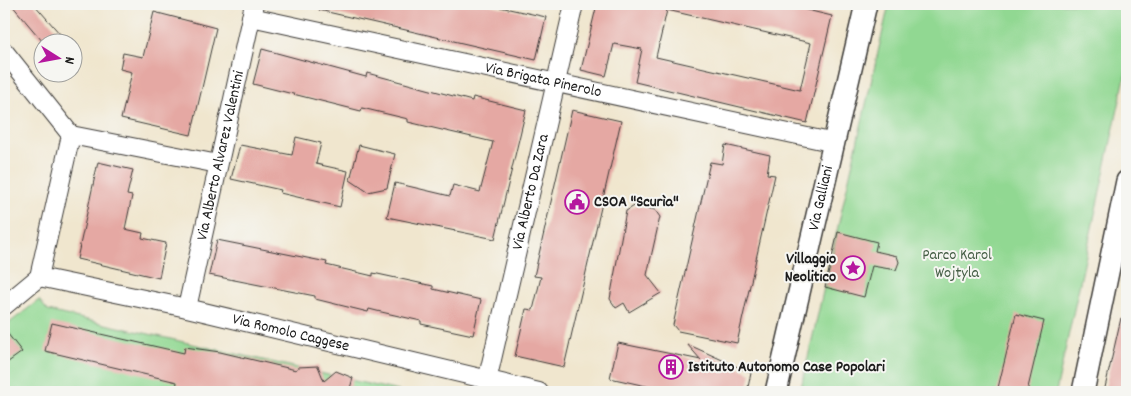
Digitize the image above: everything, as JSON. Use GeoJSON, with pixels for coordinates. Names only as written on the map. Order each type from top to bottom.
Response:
{"type":"FeatureCollection","features":[{"type":"Feature","properties":{"kind":"street","name":"Via Alberto Da Zara"},"geometry":{"type":"LineString","coordinates":[[487,381],[574,4]]}},
{"type":"Feature","properties":{"kind":"street","name":"Via Galliani"},"geometry":{"type":"LineString","coordinates":[[776,392],[866,4]]}},
{"type":"Feature","properties":{"kind":"street","name":"Via Brigata Pinerolo"},"geometry":{"type":"LineString","coordinates":[[253,10],[556,84],[835,143]]}},
{"type":"Feature","properties":{"kind":"street","name":"Via Alberto Alvarez Valentini"},"geometry":{"type":"LineString","coordinates":[[186,308],[253,10]]}},
{"type":"Feature","properties":{"kind":"street"},"geometry":{"type":"LineString","coordinates":[[4,51],[71,135],[218,164]]}},
{"type":"Feature","properties":{"kind":"street"},"geometry":{"type":"LineString","coordinates":[[4,306],[39,277],[71,135]]}},
{"type":"Feature","properties":{"kind":"street"},"geometry":{"type":"LineString","coordinates":[[1083,392],[1127,181]]}},
{"type":"Feature","properties":{"kind":"street","name":"Via Romolo Caggese"},"geometry":{"type":"LineString","coordinates":[[39,277],[186,308],[539,392]]}},
{"type":"Feature","properties":{"kind":"green space","name":"Parco Karol Wojtyla"},"geometry":{"type":"Polygon","coordinates":[[[889,4],[1127,4],[1127,68],[1056,392],[800,392],[889,4]]]}},
{"type":"Feature","properties":{"kind":"green space"},"geometry":{"type":"Polygon","coordinates":[[[39,300],[48,311],[403,392],[4,392],[4,327],[39,300]]]}},
{"type":"Feature","properties":{"kind":"building"},"geometry":{"type":"Polygon","coordinates":[[[11,4],[34,4],[58,32],[35,32],[11,4]]]}},
{"type":"Feature","properties":{"kind":"building"},"geometry":{"type":"Polygon","coordinates":[[[319,4],[486,4],[546,17],[536,60],[319,10],[319,4]]]}},
{"type":"Feature","properties":{"kind":"building"},"geometry":{"type":"Polygon","coordinates":[[[597,4],[765,4],[785,8],[786,5],[832,16],[807,123],[635,82],[642,49],[614,44],[606,76],[581,70],[597,4]],[[667,10],[656,57],[800,90],[811,43],[667,10]]]}},
{"type":"Feature","properties":{"kind":"building"},"geometry":{"type":"Polygon","coordinates":[[[154,12],[216,28],[191,135],[121,119],[132,72],[120,69],[123,53],[143,57],[154,12]]]}},
{"type":"Feature","properties":{"kind":"building"},"geometry":{"type":"Polygon","coordinates":[[[262,49],[366,77],[367,73],[472,101],[473,97],[526,110],[495,239],[387,217],[395,183],[450,196],[453,185],[480,192],[493,142],[408,122],[408,119],[362,108],[361,111],[253,84],[262,49]]]}},
{"type":"Feature","properties":{"kind":"building","name":"CSOA \"Scurìa\""},"geometry":{"type":"Polygon","coordinates":[[[572,110],[621,121],[564,367],[515,356],[526,309],[533,310],[541,277],[534,276],[572,110]]]}},
{"type":"Feature","properties":{"kind":"building"},"geometry":{"type":"Polygon","coordinates":[[[296,137],[321,143],[316,164],[348,171],[340,207],[280,193],[281,190],[231,179],[240,145],[292,155],[296,137]]]}},
{"type":"Feature","properties":{"kind":"building"},"geometry":{"type":"Polygon","coordinates":[[[359,145],[395,154],[387,188],[368,192],[350,180],[359,145]]]}},
{"type":"Feature","properties":{"kind":"building"},"geometry":{"type":"Polygon","coordinates":[[[725,145],[770,155],[767,174],[775,175],[737,343],[678,331],[673,325],[710,162],[722,164],[725,145]]]}},
{"type":"Feature","properties":{"kind":"building"},"geometry":{"type":"Polygon","coordinates":[[[98,162],[133,170],[127,195],[132,196],[125,229],[143,233],[142,238],[166,243],[159,278],[77,259],[98,162]]]}},
{"type":"Feature","properties":{"kind":"building"},"geometry":{"type":"Polygon","coordinates":[[[636,205],[655,210],[660,217],[647,275],[661,293],[629,312],[624,303],[616,308],[610,299],[626,211],[636,205]]]}},
{"type":"Feature","properties":{"kind":"building"},"geometry":{"type":"Polygon","coordinates":[[[838,232],[877,242],[875,251],[897,256],[899,262],[896,270],[872,266],[864,297],[825,287],[838,232]]]}},
{"type":"Feature","properties":{"kind":"building"},"geometry":{"type":"Polygon","coordinates":[[[217,240],[327,262],[326,265],[373,276],[373,273],[433,286],[433,289],[481,300],[473,335],[421,324],[421,321],[369,309],[368,312],[315,299],[315,296],[209,275],[217,240]]]}},
{"type":"Feature","properties":{"kind":"building"},"geometry":{"type":"Polygon","coordinates":[[[1016,314],[1044,321],[1027,392],[997,392],[1016,314]]]}},
{"type":"Feature","properties":{"kind":"building"},"geometry":{"type":"Polygon","coordinates":[[[1121,318],[1127,318],[1127,392],[1104,392],[1121,318]]]}},
{"type":"Feature","properties":{"kind":"building"},"geometry":{"type":"Polygon","coordinates":[[[52,323],[184,353],[185,347],[220,352],[296,370],[298,367],[318,366],[324,381],[336,371],[353,378],[349,392],[189,392],[176,390],[177,382],[45,351],[52,323]]]}},
{"type":"Feature","properties":{"kind":"building"},"geometry":{"type":"Polygon","coordinates":[[[4,329],[22,352],[4,365],[4,329]]]}},
{"type":"Feature","properties":{"kind":"building","name":"Istituto Autonomo Case Popolari"},"geometry":{"type":"Polygon","coordinates":[[[618,343],[701,360],[687,344],[751,373],[747,392],[673,392],[610,378],[618,343]]]}},
{"type":"Feature","properties":{"kind":"place","name":"CSOA \"Scurìa\""},"geometry":{"type":"Point","coordinates":[577,202]}},
{"type":"Feature","properties":{"kind":"place","name":"Villaggio Neolitico"},"geometry":{"type":"Point","coordinates":[853,268]}},
{"type":"Feature","properties":{"kind":"place","name":"Istituto Autonomo Case Popolari"},"geometry":{"type":"Point","coordinates":[671,367]}}]}
